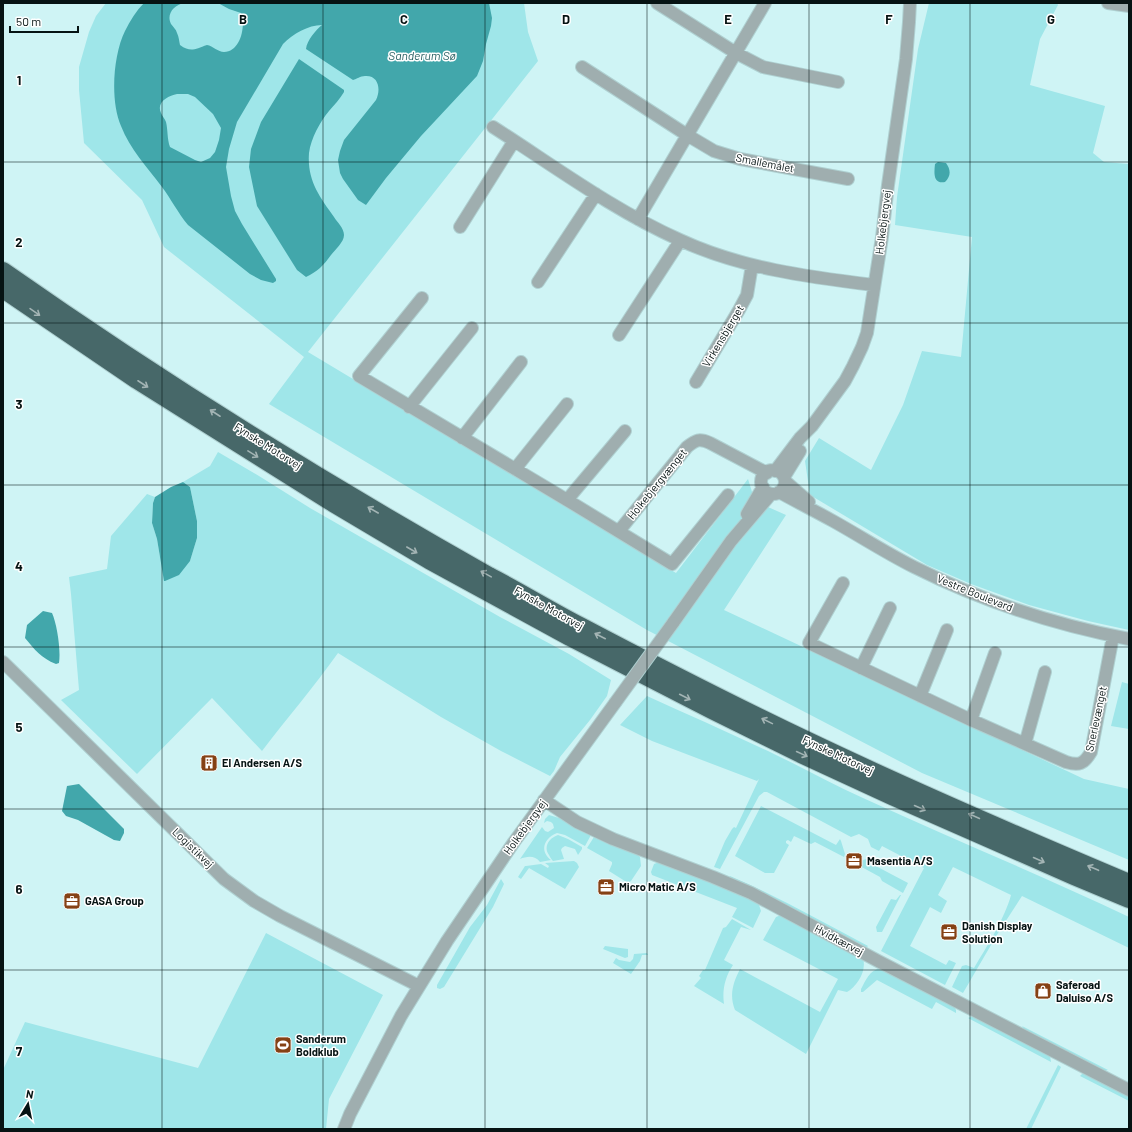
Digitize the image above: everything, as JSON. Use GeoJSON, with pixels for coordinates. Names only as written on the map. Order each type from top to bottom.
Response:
{"type":"FeatureCollection","features":[{"type":"Feature","properties":{"kind":"highway","name":"Fynske Motorvej"},"geometry":{"type":"LineString","coordinates":[[3,271],[144,367],[246,433],[417,535],[570,621],[808,741],[898,783],[1129,883]]}},
{"type":"Feature","properties":{"kind":"highway","name":"Fynske Motorvej"},"geometry":{"type":"LineString","coordinates":[[3,289],[137,380],[333,504],[429,560],[570,637],[801,754],[936,815],[1129,899]]}},
{"type":"Feature","properties":{"kind":"street"},"geometry":{"type":"LineString","coordinates":[[657,3],[736,53],[763,67],[838,82]]}},
{"type":"Feature","properties":{"kind":"street"},"geometry":{"type":"LineString","coordinates":[[638,219],[765,3]]}},
{"type":"Feature","properties":{"kind":"street","name":"Holkebjergvej"},"geometry":{"type":"LineString","coordinates":[[344,1129],[350,1114],[401,1016],[481,890],[773,482],[806,440],[812,426],[845,381],[862,347],[868,325],[882,237],[906,59],[910,3]]}},
{"type":"Feature","properties":{"kind":"street"},"geometry":{"type":"LineString","coordinates":[[1108,3],[1129,6]]}},
{"type":"Feature","properties":{"kind":"street","name":"Smallemålet"},"geometry":{"type":"LineString","coordinates":[[582,67],[714,151],[740,159],[848,179]]}},
{"type":"Feature","properties":{"kind":"street"},"geometry":{"type":"LineString","coordinates":[[493,127],[596,194],[638,219],[680,241],[752,265],[815,278],[874,286]]}},
{"type":"Feature","properties":{"kind":"street"},"geometry":{"type":"LineString","coordinates":[[460,227],[514,141]]}},
{"type":"Feature","properties":{"kind":"street"},"geometry":{"type":"LineString","coordinates":[[538,282],[596,194]]}},
{"type":"Feature","properties":{"kind":"street"},"geometry":{"type":"LineString","coordinates":[[619,335],[680,241]]}},
{"type":"Feature","properties":{"kind":"street","name":"Virkensbjerget"},"geometry":{"type":"LineString","coordinates":[[696,382],[739,310],[746,295],[752,265]]}},
{"type":"Feature","properties":{"kind":"street","name":"Holkebjergvænget"},"geometry":{"type":"LineString","coordinates":[[422,298],[359,376],[672,564],[728,495]]}},
{"type":"Feature","properties":{"kind":"street"},"geometry":{"type":"LineString","coordinates":[[409,407],[472,328]]}},
{"type":"Feature","properties":{"kind":"street"},"geometry":{"type":"LineString","coordinates":[[462,438],[521,362]]}},
{"type":"Feature","properties":{"kind":"street"},"geometry":{"type":"LineString","coordinates":[[515,469],[567,404]]}},
{"type":"Feature","properties":{"kind":"street"},"geometry":{"type":"LineString","coordinates":[[567,500],[625,431]]}},
{"type":"Feature","properties":{"kind":"street","name":"Holkebjergvænget"},"geometry":{"type":"LineString","coordinates":[[619,531],[686,447],[695,440],[702,440],[719,449],[773,482]]}},
{"type":"Feature","properties":{"kind":"street","name":"Vestre Boulevard"},"geometry":{"type":"LineString","coordinates":[[773,482],[884,551],[915,568],[951,584],[1031,615],[1074,627],[1129,639]]}},
{"type":"Feature","properties":{"kind":"street","name":"Snerlevænget"},"geometry":{"type":"LineString","coordinates":[[843,583],[809,643],[971,720],[1075,765],[1082,763],[1087,759],[1091,752],[1113,636]]}},
{"type":"Feature","properties":{"kind":"street"},"geometry":{"type":"LineString","coordinates":[[861,668],[890,608]]}},
{"type":"Feature","properties":{"kind":"street"},"geometry":{"type":"LineString","coordinates":[[920,696],[947,630]]}},
{"type":"Feature","properties":{"kind":"street"},"geometry":{"type":"LineString","coordinates":[[971,720],[995,653]]}},
{"type":"Feature","properties":{"kind":"street","name":"Logistikvej"},"geometry":{"type":"LineString","coordinates":[[3,662],[224,879],[254,901],[280,916],[419,986]]}},
{"type":"Feature","properties":{"kind":"street"},"geometry":{"type":"LineString","coordinates":[[1025,744],[1045,672]]}},
{"type":"Feature","properties":{"kind":"street","name":"Hvidkærvej"},"geometry":{"type":"LineString","coordinates":[[544,800],[577,822],[613,838],[751,893],[878,961],[1129,1090]]}},
{"type":"Feature","properties":{"kind":"shaded area"},"geometry":{"type":"Polygon","coordinates":[[[106,3],[524,3],[528,32],[538,61],[308,352],[676,573],[748,479],[753,495],[768,507],[786,515],[724,610],[1084,779],[1129,789],[1129,860],[922,773],[647,630],[269,404],[304,357],[164,247],[142,200],[84,143],[79,90],[79,67],[89,32],[96,16],[106,3]]]}},
{"type":"Feature","properties":{"kind":"shaded area"},"geometry":{"type":"Polygon","coordinates":[[[929,3],[1057,3],[1058,5],[1040,39],[1030,85],[1105,106],[1093,153],[1104,162],[1129,164],[1129,630],[1088,621],[1029,605],[971,584],[927,565],[810,495],[805,461],[819,438],[871,470],[903,405],[922,351],[961,357],[972,237],[895,225],[897,197],[918,49],[929,3]]]}},
{"type":"Feature","properties":{"kind":"shaded area"},"geometry":{"type":"Polygon","coordinates":[[[218,452],[310,508],[500,617],[569,654],[611,680],[607,696],[560,757],[554,771],[550,776],[501,751],[441,717],[338,653],[262,751],[212,698],[137,774],[61,700],[79,690],[69,577],[107,569],[111,536],[147,494],[155,497],[153,503],[152,523],[157,539],[160,557],[190,561],[197,538],[197,521],[190,487],[183,482],[210,466],[218,452]]]}},
{"type":"Feature","properties":{"kind":"shaded area"},"geometry":{"type":"Polygon","coordinates":[[[1122,682],[1129,684],[1129,729],[1111,726],[1122,682]]]}},
{"type":"Feature","properties":{"kind":"shaded area"},"geometry":{"type":"Polygon","coordinates":[[[647,696],[774,754],[852,793],[1063,886],[1129,917],[1129,948],[1022,896],[998,933],[963,993],[952,987],[962,966],[966,965],[974,968],[1000,923],[1011,895],[953,867],[938,895],[947,901],[941,913],[930,907],[910,946],[946,965],[949,960],[956,963],[945,985],[881,951],[924,868],[882,846],[879,851],[871,847],[868,839],[859,834],[851,837],[767,792],[764,792],[759,796],[720,869],[714,867],[725,841],[732,829],[734,827],[736,828],[759,779],[757,781],[652,741],[620,725],[647,696]]]}},
{"type":"Feature","properties":{"kind":"shaded area"},"geometry":{"type":"Polygon","coordinates":[[[761,806],[836,845],[840,839],[845,854],[844,857],[815,842],[811,844],[794,836],[791,842],[788,840],[786,841],[789,845],[774,873],[765,873],[735,856],[761,806]]]}},
{"type":"Feature","properties":{"kind":"shaded area"},"geometry":{"type":"Polygon","coordinates":[[[549,815],[559,818],[591,835],[585,846],[565,835],[557,833],[546,841],[544,849],[545,853],[551,860],[540,862],[536,858],[531,857],[520,859],[542,827],[548,832],[554,828],[551,822],[547,821],[544,823],[545,819],[549,815]]]}},
{"type":"Feature","properties":{"kind":"shaded area"},"geometry":{"type":"Polygon","coordinates":[[[558,835],[582,847],[578,855],[575,849],[565,846],[561,850],[564,859],[553,861],[547,852],[547,846],[552,838],[558,835]]]}},
{"type":"Feature","properties":{"kind":"shaded area"},"geometry":{"type":"Polygon","coordinates":[[[594,837],[635,853],[640,857],[641,866],[631,881],[628,883],[609,871],[612,862],[587,848],[594,837]]]}},
{"type":"Feature","properties":{"kind":"shaded area"},"geometry":{"type":"Polygon","coordinates":[[[873,857],[875,858],[872,864],[908,883],[903,893],[882,881],[880,877],[858,865],[860,861],[873,857]]]}},
{"type":"Feature","properties":{"kind":"shaded area"},"geometry":{"type":"Polygon","coordinates":[[[574,861],[579,867],[565,889],[529,868],[521,879],[518,877],[525,866],[541,864],[548,868],[549,866],[545,863],[574,861]]]}},
{"type":"Feature","properties":{"kind":"shaded area"},"geometry":{"type":"Polygon","coordinates":[[[659,862],[742,895],[759,905],[761,911],[753,928],[732,917],[737,908],[652,875],[651,872],[654,864],[659,862]]]}},
{"type":"Feature","properties":{"kind":"shaded area"},"geometry":{"type":"Polygon","coordinates":[[[730,876],[782,901],[868,946],[857,944],[731,879],[730,876]]]}},
{"type":"Feature","properties":{"kind":"shaded area"},"geometry":{"type":"Polygon","coordinates":[[[501,879],[504,884],[493,907],[444,987],[440,989],[437,988],[437,985],[470,927],[487,905],[501,879]]]}},
{"type":"Feature","properties":{"kind":"shaded area"},"geometry":{"type":"Polygon","coordinates":[[[900,895],[882,932],[877,932],[876,927],[891,899],[896,900],[900,895]]]}},
{"type":"Feature","properties":{"kind":"shaded area"},"geometry":{"type":"Polygon","coordinates":[[[781,915],[863,958],[864,963],[864,968],[858,982],[847,992],[838,990],[806,1054],[735,1010],[733,1005],[732,994],[735,979],[740,969],[820,1012],[838,979],[763,940],[776,917],[781,915]]]}},
{"type":"Feature","properties":{"kind":"shaded area"},"geometry":{"type":"Polygon","coordinates":[[[732,919],[751,930],[741,927],[724,960],[733,965],[725,984],[723,994],[724,1004],[694,986],[701,978],[699,976],[703,970],[705,970],[723,928],[726,927],[732,919]]]}},
{"type":"Feature","properties":{"kind":"shaded area","name":"Sanderum Boldklub"},"geometry":{"type":"Polygon","coordinates":[[[266,933],[383,995],[329,1099],[326,1129],[3,1129],[3,1070],[25,1022],[198,1068],[266,933]]]}},
{"type":"Feature","properties":{"kind":"shaded area"},"geometry":{"type":"Polygon","coordinates":[[[605,946],[628,949],[628,957],[625,958],[603,949],[605,946]]]}},
{"type":"Feature","properties":{"kind":"shaded area"},"geometry":{"type":"Polygon","coordinates":[[[647,953],[648,955],[642,955],[640,961],[631,974],[613,963],[616,958],[630,962],[633,959],[634,954],[647,953]]]}},
{"type":"Feature","properties":{"kind":"shaded area"},"geometry":{"type":"Polygon","coordinates":[[[880,968],[953,1005],[956,1013],[936,1002],[932,1009],[877,980],[861,992],[861,989],[868,976],[876,969],[880,968]]]}},
{"type":"Feature","properties":{"kind":"shaded area"},"geometry":{"type":"Polygon","coordinates":[[[974,1016],[1050,1056],[1051,1062],[968,1018],[974,1016]]]}},
{"type":"Feature","properties":{"kind":"shaded area"},"geometry":{"type":"Polygon","coordinates":[[[1022,1026],[1108,1070],[1104,1071],[1025,1030],[1022,1026]]]}},
{"type":"Feature","properties":{"kind":"shaded area"},"geometry":{"type":"Polygon","coordinates":[[[1058,1065],[1061,1067],[1031,1129],[1026,1129],[1058,1065]]]}},
{"type":"Feature","properties":{"kind":"shaded area"},"geometry":{"type":"Polygon","coordinates":[[[1082,1074],[1087,1074],[1129,1096],[1129,1101],[1080,1076],[1082,1074]]]}},
{"type":"Feature","properties":{"kind":"water","name":"Sanderum Sø"},"geometry":{"type":"Polygon","coordinates":[[[144,3],[184,3],[174,8],[170,13],[171,24],[178,34],[180,45],[190,50],[207,45],[224,52],[235,48],[241,37],[243,24],[241,13],[218,3],[489,3],[492,18],[483,61],[477,76],[421,136],[366,205],[358,200],[343,179],[340,173],[338,160],[344,140],[376,100],[378,96],[378,84],[370,76],[362,76],[353,80],[306,49],[310,39],[322,25],[317,25],[301,31],[283,44],[237,122],[229,149],[226,167],[235,211],[276,279],[273,283],[261,280],[250,274],[188,225],[134,150],[121,126],[115,104],[114,91],[114,78],[118,52],[125,31],[133,16],[144,3]],[[177,94],[170,96],[161,103],[160,109],[166,122],[170,147],[201,162],[210,158],[215,152],[221,128],[213,114],[195,97],[188,94],[177,94]]]}},
{"type":"Feature","properties":{"kind":"water"},"geometry":{"type":"Polygon","coordinates":[[[299,59],[344,90],[342,95],[316,130],[310,147],[309,163],[312,180],[315,187],[323,202],[342,228],[344,238],[323,265],[314,273],[306,277],[297,270],[257,206],[249,167],[251,149],[261,122],[299,59]]]}},
{"type":"Feature","properties":{"kind":"water"},"geometry":{"type":"Polygon","coordinates":[[[938,162],[946,163],[949,168],[950,173],[945,182],[936,180],[934,171],[935,164],[938,162]]]}},
{"type":"Feature","properties":{"kind":"water"},"geometry":{"type":"Polygon","coordinates":[[[183,482],[190,487],[197,521],[197,538],[190,561],[179,575],[164,581],[157,539],[152,523],[153,503],[155,497],[171,487],[183,482]]]}},
{"type":"Feature","properties":{"kind":"water"},"geometry":{"type":"Polygon","coordinates":[[[43,611],[52,613],[55,624],[59,651],[59,663],[56,664],[42,656],[25,638],[27,625],[43,611]]]}},
{"type":"Feature","properties":{"kind":"water"},"geometry":{"type":"Polygon","coordinates":[[[79,784],[124,829],[124,833],[120,841],[114,840],[78,820],[66,816],[62,811],[67,786],[79,784]]]}},
{"type":"Feature","properties":{"kind":"place","name":"El Andersen A/S"},"geometry":{"type":"Point","coordinates":[209,763]}},
{"type":"Feature","properties":{"kind":"place","name":"Masentia A/S"},"geometry":{"type":"Point","coordinates":[854,861]}},
{"type":"Feature","properties":{"kind":"place","name":"Micro Matic A/S"},"geometry":{"type":"Point","coordinates":[606,887]}},
{"type":"Feature","properties":{"kind":"place","name":"GASA Group"},"geometry":{"type":"Point","coordinates":[72,901]}},
{"type":"Feature","properties":{"kind":"place","name":"Danish Display Solution"},"geometry":{"type":"Point","coordinates":[949,932]}},
{"type":"Feature","properties":{"kind":"place","name":"Saferoad Daluiso A/S"},"geometry":{"type":"Point","coordinates":[1043,991]}},
{"type":"Feature","properties":{"kind":"place","name":"Sanderum Boldklub"},"geometry":{"type":"Point","coordinates":[283,1045]}}]}
